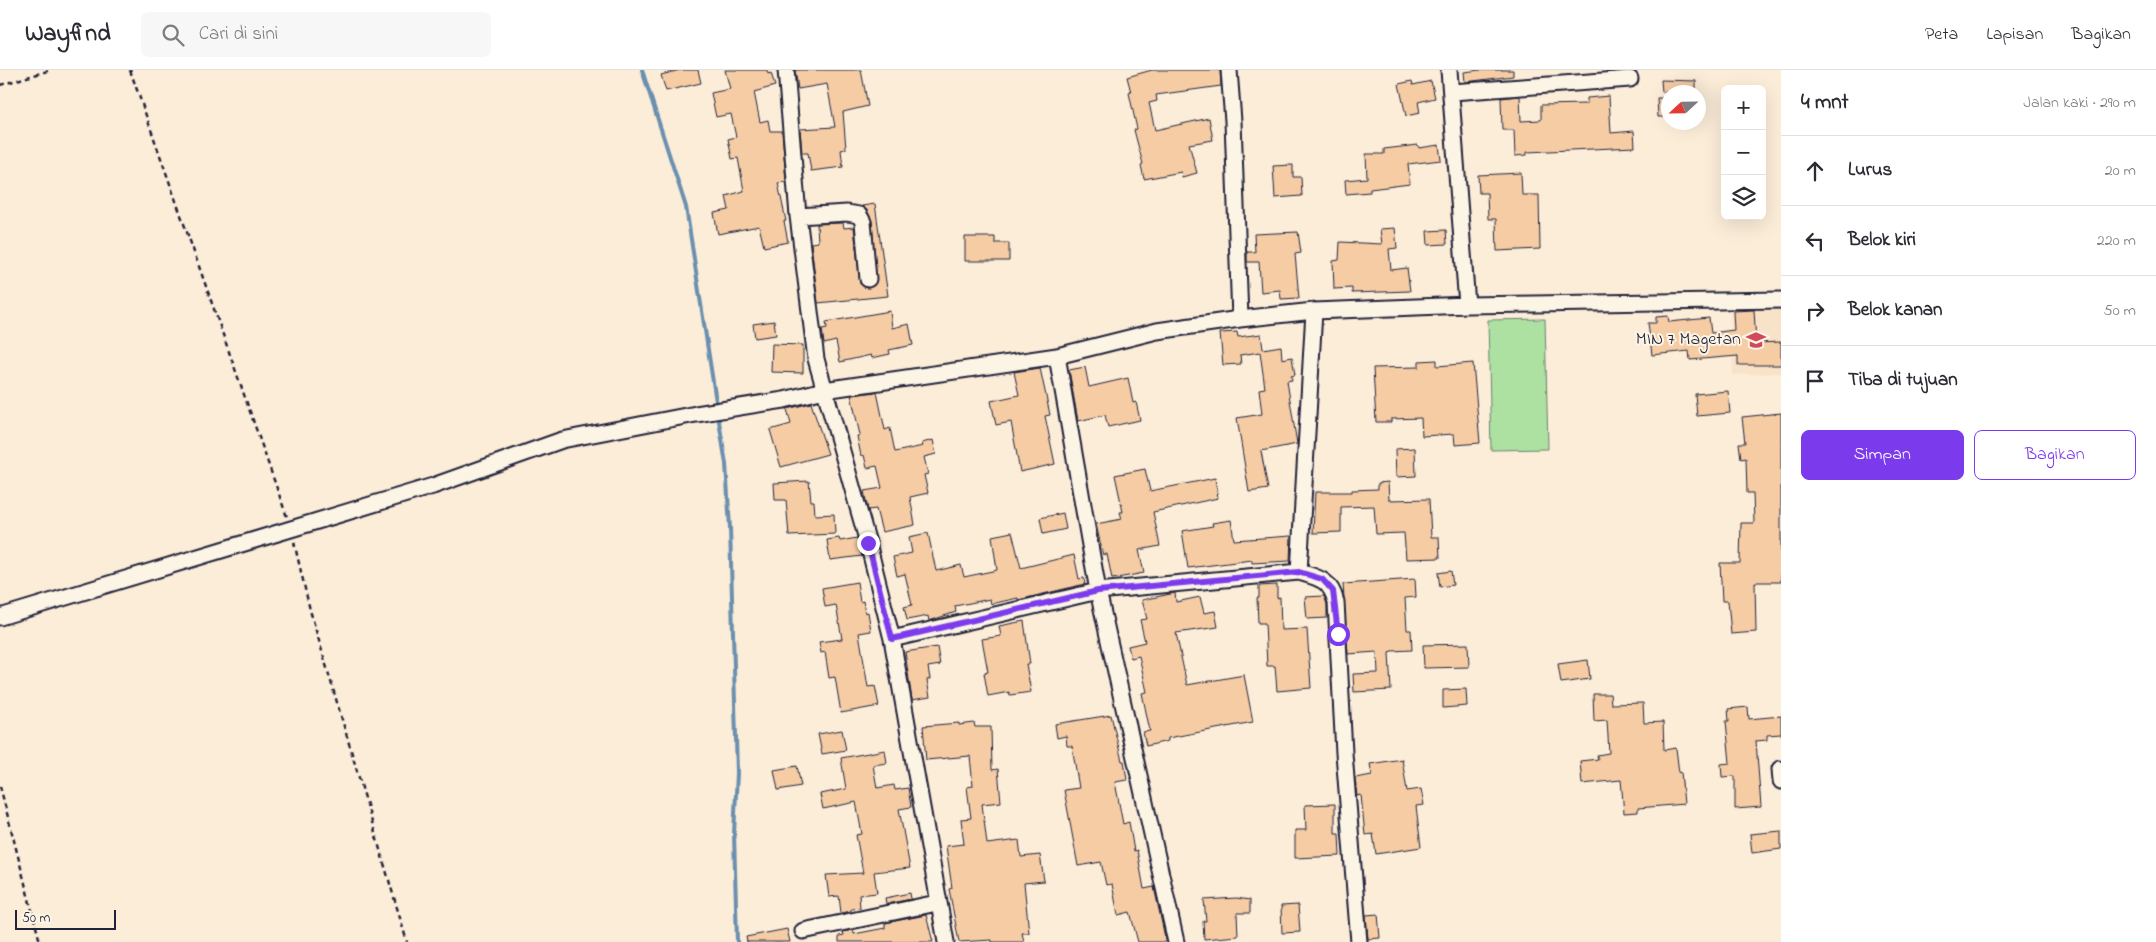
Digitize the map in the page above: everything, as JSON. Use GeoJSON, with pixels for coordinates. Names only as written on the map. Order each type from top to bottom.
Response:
{"type":"FeatureCollection","features":[{"type":"Feature","properties":{"kind":"street"},"geometry":{"type":"LineString","coordinates":[[786,70],[798,216],[816,359],[868,543],[892,639],[946,942]]}},
{"type":"Feature","properties":{"kind":"street"},"geometry":{"type":"LineString","coordinates":[[1229,70],[1233,121],[1240,319]]}},
{"type":"Feature","properties":{"kind":"street"},"geometry":{"type":"LineString","coordinates":[[1449,70],[1467,305]]}},
{"type":"Feature","properties":{"kind":"street"},"geometry":{"type":"LineString","coordinates":[[1452,92],[1630,79]]}},
{"type":"Feature","properties":{"kind":"street"},"geometry":{"type":"LineString","coordinates":[[798,216],[847,213],[859,215],[863,222],[868,279]]}},
{"type":"Feature","properties":{"kind":"street"},"geometry":{"type":"LineString","coordinates":[[0,617],[433,486],[562,440],[696,414],[784,400],[824,390],[1057,356],[1157,331],[1314,311],[1467,305],[1781,300]]}},
{"type":"Feature","properties":{"kind":"street"},"geometry":{"type":"LineString","coordinates":[[1299,572],[1314,311]]}},
{"type":"Feature","properties":{"kind":"street"},"geometry":{"type":"LineString","coordinates":[[1057,356],[1098,591],[1176,942]]}},
{"type":"Feature","properties":{"kind":"street"},"geometry":{"type":"LineString","coordinates":[[892,639],[1098,591],[1299,572],[1322,579],[1333,591],[1336,602],[1358,942]]}},
{"type":"Feature","properties":{"kind":"street"},"geometry":{"type":"LineString","coordinates":[[803,931],[938,903]]}},
{"type":"Feature","properties":{"kind":"path"},"geometry":{"type":"LineString","coordinates":[[0,85],[51,70]]}},
{"type":"Feature","properties":{"kind":"path"},"geometry":{"type":"LineString","coordinates":[[130,70],[290,528],[310,610],[407,942]]}},
{"type":"Feature","properties":{"kind":"path"},"geometry":{"type":"LineString","coordinates":[[0,786],[40,942]]}},
{"type":"Feature","properties":{"kind":"shaded area","name":"MIN 7 Magetan"},"geometry":{"type":"Polygon","coordinates":[[[1781,305],[1781,373],[1733,375],[1730,307],[1781,305]]]}},
{"type":"Feature","properties":{"kind":"green space"},"geometry":{"type":"Polygon","coordinates":[[[1545,319],[1548,449],[1491,450],[1488,320],[1545,319]]]}},
{"type":"Feature","properties":{"kind":"building"},"geometry":{"type":"Polygon","coordinates":[[[680,70],[698,70],[701,83],[666,91],[661,75],[680,70]]]}},
{"type":"Feature","properties":{"kind":"building"},"geometry":{"type":"Polygon","coordinates":[[[725,70],[767,70],[768,74],[771,73],[775,86],[754,92],[760,122],[768,120],[770,131],[782,131],[786,182],[778,183],[786,221],[784,221],[788,242],[764,247],[759,226],[718,234],[714,213],[729,210],[726,196],[744,191],[738,158],[732,159],[728,139],[736,137],[731,114],[716,117],[711,93],[730,89],[725,70]]]}},
{"type":"Feature","properties":{"kind":"building"},"geometry":{"type":"Polygon","coordinates":[[[795,70],[861,70],[868,106],[843,112],[846,149],[841,150],[843,167],[811,171],[808,153],[802,153],[800,129],[835,127],[827,84],[798,89],[795,70]]]}},
{"type":"Feature","properties":{"kind":"building"},"geometry":{"type":"Polygon","coordinates":[[[1152,70],[1220,70],[1221,86],[1156,95],[1157,101],[1149,103],[1155,130],[1209,118],[1213,140],[1189,144],[1197,173],[1182,177],[1181,172],[1144,179],[1141,165],[1143,164],[1134,130],[1137,129],[1127,77],[1152,70]]]}},
{"type":"Feature","properties":{"kind":"building"},"geometry":{"type":"Polygon","coordinates":[[[1513,70],[1513,76],[1465,82],[1464,72],[1513,70]]]}},
{"type":"Feature","properties":{"kind":"building"},"geometry":{"type":"Polygon","coordinates":[[[1661,80],[1696,81],[1696,85],[1661,85],[1661,80]]]}},
{"type":"Feature","properties":{"kind":"building"},"geometry":{"type":"Polygon","coordinates":[[[1412,81],[1413,85],[1431,81],[1435,98],[1418,102],[1420,113],[1406,116],[1399,84],[1412,81]]]}},
{"type":"Feature","properties":{"kind":"building"},"geometry":{"type":"Polygon","coordinates":[[[1520,96],[1521,121],[1541,120],[1541,105],[1587,104],[1587,98],[1609,96],[1611,133],[1634,131],[1635,147],[1527,152],[1527,155],[1515,156],[1514,130],[1502,130],[1501,98],[1520,96]]]}},
{"type":"Feature","properties":{"kind":"building"},"geometry":{"type":"Polygon","coordinates":[[[1657,98],[1661,98],[1661,117],[1658,117],[1657,98]]]}},
{"type":"Feature","properties":{"kind":"building"},"geometry":{"type":"Polygon","coordinates":[[[1418,145],[1419,148],[1439,145],[1441,160],[1408,164],[1410,184],[1370,189],[1370,192],[1346,194],[1345,180],[1367,178],[1366,154],[1384,154],[1384,149],[1418,145]]]}},
{"type":"Feature","properties":{"kind":"building"},"geometry":{"type":"Polygon","coordinates":[[[1293,165],[1293,177],[1301,177],[1302,196],[1275,198],[1273,166],[1293,165]]]}},
{"type":"Feature","properties":{"kind":"building"},"geometry":{"type":"Polygon","coordinates":[[[1521,173],[1522,195],[1539,195],[1540,249],[1497,251],[1496,219],[1488,219],[1487,193],[1479,193],[1478,175],[1521,173]]]}},
{"type":"Feature","properties":{"kind":"building"},"geometry":{"type":"Polygon","coordinates":[[[875,204],[888,296],[818,303],[811,243],[818,242],[817,224],[843,223],[844,228],[854,227],[860,284],[868,288],[876,283],[872,221],[867,210],[862,206],[875,204]]]}},
{"type":"Feature","properties":{"kind":"building"},"geometry":{"type":"Polygon","coordinates":[[[1395,228],[1397,248],[1389,249],[1391,270],[1407,268],[1410,291],[1352,293],[1352,288],[1334,289],[1333,261],[1339,260],[1340,242],[1382,244],[1380,229],[1395,228]]]}},
{"type":"Feature","properties":{"kind":"building"},"geometry":{"type":"Polygon","coordinates":[[[1446,230],[1447,244],[1428,245],[1427,231],[1446,230]]]}},
{"type":"Feature","properties":{"kind":"building"},"geometry":{"type":"Polygon","coordinates":[[[1298,232],[1301,253],[1295,254],[1299,298],[1281,299],[1280,290],[1261,292],[1259,262],[1247,262],[1247,252],[1255,252],[1254,234],[1298,232]]]}},
{"type":"Feature","properties":{"kind":"building"},"geometry":{"type":"Polygon","coordinates":[[[965,237],[995,237],[995,243],[1009,243],[1009,261],[965,261],[965,237]]]}},
{"type":"Feature","properties":{"kind":"building"},"geometry":{"type":"Polygon","coordinates":[[[1754,310],[1756,343],[1781,342],[1781,365],[1738,365],[1738,356],[1690,360],[1689,351],[1652,355],[1648,323],[1656,323],[1656,317],[1668,316],[1669,322],[1709,318],[1711,333],[1734,330],[1733,311],[1754,310]]]}},
{"type":"Feature","properties":{"kind":"building"},"geometry":{"type":"Polygon","coordinates":[[[890,311],[892,328],[909,324],[913,345],[889,350],[890,354],[872,358],[871,355],[840,362],[836,341],[824,344],[822,329],[827,328],[826,322],[890,311]]]}},
{"type":"Feature","properties":{"kind":"building"},"geometry":{"type":"Polygon","coordinates":[[[774,321],[776,335],[755,338],[753,324],[774,321]]]}},
{"type":"Feature","properties":{"kind":"building"},"geometry":{"type":"Polygon","coordinates":[[[1237,332],[1238,337],[1261,334],[1263,349],[1281,346],[1282,359],[1292,357],[1295,375],[1291,376],[1292,380],[1287,381],[1297,444],[1261,451],[1268,489],[1249,492],[1237,418],[1262,414],[1259,389],[1265,388],[1260,352],[1240,355],[1241,364],[1223,365],[1220,333],[1237,332]]]}},
{"type":"Feature","properties":{"kind":"building"},"geometry":{"type":"Polygon","coordinates":[[[772,344],[803,345],[803,373],[771,372],[772,344]]]}},
{"type":"Feature","properties":{"kind":"building"},"geometry":{"type":"Polygon","coordinates":[[[1437,360],[1437,366],[1473,363],[1480,443],[1455,445],[1454,434],[1422,436],[1421,418],[1391,419],[1391,422],[1376,422],[1373,368],[1419,367],[1419,361],[1437,360]]]}},
{"type":"Feature","properties":{"kind":"building"},"geometry":{"type":"Polygon","coordinates":[[[1085,367],[1089,387],[1128,378],[1133,403],[1136,402],[1140,420],[1108,427],[1105,415],[1078,421],[1069,370],[1085,367]]]}},
{"type":"Feature","properties":{"kind":"building"},"geometry":{"type":"Polygon","coordinates":[[[1040,368],[1050,415],[1045,416],[1055,464],[1020,472],[1011,422],[996,425],[991,401],[1019,395],[1014,372],[1040,368]]]}},
{"type":"Feature","properties":{"kind":"building"},"geometry":{"type":"Polygon","coordinates":[[[1728,391],[1730,413],[1697,416],[1695,394],[1728,391]]]}},
{"type":"Feature","properties":{"kind":"building"},"geometry":{"type":"Polygon","coordinates":[[[877,392],[885,430],[890,428],[895,452],[923,446],[922,443],[933,440],[936,454],[924,457],[928,474],[924,475],[928,493],[910,497],[915,525],[882,532],[876,509],[868,510],[864,491],[882,488],[877,466],[867,468],[864,455],[861,456],[857,436],[860,435],[851,395],[877,392]]]}},
{"type":"Feature","properties":{"kind":"building"},"geometry":{"type":"Polygon","coordinates":[[[811,403],[828,454],[781,467],[770,430],[791,424],[787,409],[811,403]]]}},
{"type":"Feature","properties":{"kind":"building"},"geometry":{"type":"Polygon","coordinates":[[[1781,413],[1781,582],[1755,582],[1756,632],[1731,634],[1728,601],[1722,601],[1720,563],[1740,563],[1741,523],[1754,523],[1753,493],[1747,493],[1746,458],[1741,459],[1739,443],[1745,443],[1742,417],[1781,413]]]}},
{"type":"Feature","properties":{"kind":"building"},"geometry":{"type":"Polygon","coordinates":[[[1415,448],[1416,476],[1396,477],[1395,449],[1415,448]]]}},
{"type":"Feature","properties":{"kind":"building"},"geometry":{"type":"Polygon","coordinates":[[[1145,469],[1150,491],[1215,478],[1218,498],[1153,512],[1160,546],[1139,550],[1144,573],[1112,579],[1107,554],[1103,555],[1096,524],[1122,519],[1120,512],[1123,512],[1115,475],[1145,469]]]}},
{"type":"Feature","properties":{"kind":"building"},"geometry":{"type":"Polygon","coordinates":[[[809,481],[811,501],[814,501],[815,515],[834,514],[835,534],[789,536],[786,500],[775,500],[774,483],[809,481]]]}},
{"type":"Feature","properties":{"kind":"building"},"geometry":{"type":"Polygon","coordinates":[[[1388,482],[1389,500],[1429,499],[1431,537],[1439,537],[1440,558],[1406,559],[1404,533],[1376,534],[1374,506],[1341,507],[1341,532],[1313,533],[1315,492],[1352,492],[1352,490],[1378,489],[1378,483],[1388,482]]]}},
{"type":"Feature","properties":{"kind":"building"},"geometry":{"type":"Polygon","coordinates":[[[1063,513],[1066,529],[1043,534],[1040,518],[1063,513]]]}},
{"type":"Feature","properties":{"kind":"building"},"geometry":{"type":"Polygon","coordinates":[[[1231,520],[1234,540],[1291,536],[1290,561],[1252,563],[1252,560],[1188,568],[1182,531],[1213,526],[1212,523],[1231,520]]]}},
{"type":"Feature","properties":{"kind":"building"},"geometry":{"type":"Polygon","coordinates":[[[1012,532],[1021,568],[1074,555],[1079,579],[1084,578],[1085,584],[1018,600],[1018,598],[991,604],[990,599],[955,606],[956,612],[929,621],[928,616],[907,620],[904,607],[912,605],[905,574],[897,576],[893,557],[912,553],[909,537],[928,533],[936,571],[961,565],[964,577],[997,570],[992,536],[1012,532]]]}},
{"type":"Feature","properties":{"kind":"building"},"geometry":{"type":"Polygon","coordinates":[[[839,538],[840,541],[857,538],[862,556],[830,560],[827,540],[839,538]]]}},
{"type":"Feature","properties":{"kind":"building"},"geometry":{"type":"Polygon","coordinates":[[[1451,571],[1453,585],[1440,587],[1438,573],[1451,571]]]}},
{"type":"Feature","properties":{"kind":"building"},"geometry":{"type":"Polygon","coordinates":[[[1415,579],[1416,597],[1405,598],[1407,630],[1411,630],[1412,650],[1391,651],[1389,653],[1391,690],[1354,692],[1353,674],[1378,673],[1377,652],[1348,654],[1343,584],[1415,579]]]}},
{"type":"Feature","properties":{"kind":"building"},"geometry":{"type":"Polygon","coordinates":[[[857,582],[860,602],[863,601],[865,613],[868,612],[871,631],[859,633],[868,687],[875,686],[879,706],[841,713],[835,677],[829,678],[825,652],[821,653],[819,642],[842,639],[836,605],[825,607],[822,588],[857,582]]]}},
{"type":"Feature","properties":{"kind":"building"},"geometry":{"type":"Polygon","coordinates":[[[1277,585],[1277,598],[1280,597],[1281,630],[1307,629],[1311,688],[1277,691],[1275,666],[1267,666],[1265,623],[1258,623],[1257,598],[1259,598],[1259,586],[1277,585]]]}},
{"type":"Feature","properties":{"kind":"building"},"geometry":{"type":"Polygon","coordinates":[[[1175,593],[1176,602],[1200,597],[1204,613],[1215,611],[1218,627],[1176,633],[1187,685],[1244,675],[1253,722],[1168,738],[1168,741],[1146,746],[1143,732],[1150,731],[1142,693],[1147,692],[1139,656],[1131,658],[1128,646],[1145,642],[1140,620],[1147,619],[1142,600],[1175,593]]]}},
{"type":"Feature","properties":{"kind":"building"},"geometry":{"type":"Polygon","coordinates":[[[1324,596],[1327,604],[1327,618],[1307,619],[1305,597],[1324,596]]]}},
{"type":"Feature","properties":{"kind":"building"},"geometry":{"type":"Polygon","coordinates":[[[1024,621],[1030,664],[1026,664],[1031,692],[1010,695],[1009,692],[988,696],[984,673],[988,672],[982,639],[1001,636],[999,626],[1024,621]]]}},
{"type":"Feature","properties":{"kind":"building"},"geometry":{"type":"Polygon","coordinates":[[[1468,644],[1469,667],[1424,668],[1423,645],[1468,644]]]}},
{"type":"Feature","properties":{"kind":"building"},"geometry":{"type":"Polygon","coordinates":[[[937,647],[940,665],[928,667],[930,679],[927,680],[930,697],[912,700],[905,652],[937,647]]]}},
{"type":"Feature","properties":{"kind":"building"},"geometry":{"type":"Polygon","coordinates":[[[1588,660],[1590,679],[1561,683],[1558,664],[1588,660]]]}},
{"type":"Feature","properties":{"kind":"building"},"geometry":{"type":"Polygon","coordinates":[[[1466,689],[1467,706],[1443,708],[1443,690],[1466,689]]]}},
{"type":"Feature","properties":{"kind":"building"},"geometry":{"type":"Polygon","coordinates":[[[1593,694],[1610,694],[1611,704],[1643,703],[1644,723],[1663,722],[1664,750],[1676,748],[1679,773],[1681,772],[1684,804],[1638,808],[1638,812],[1624,813],[1621,780],[1582,784],[1580,761],[1598,759],[1597,755],[1609,753],[1607,720],[1594,721],[1593,694]]]}},
{"type":"Feature","properties":{"kind":"building"},"geometry":{"type":"Polygon","coordinates":[[[1748,707],[1749,719],[1781,716],[1781,734],[1767,735],[1767,740],[1756,741],[1761,807],[1735,809],[1735,776],[1722,777],[1721,764],[1730,763],[1726,721],[1729,721],[1728,709],[1748,707]]]}},
{"type":"Feature","properties":{"kind":"building"},"geometry":{"type":"Polygon","coordinates":[[[1111,715],[1122,761],[1124,761],[1127,780],[1115,782],[1123,824],[1129,822],[1134,851],[1137,850],[1144,889],[1154,887],[1166,942],[1138,942],[1130,912],[1118,915],[1112,884],[1106,885],[1101,862],[1078,866],[1064,790],[1079,788],[1072,746],[1067,746],[1066,736],[1057,738],[1055,724],[1111,715]]]}},
{"type":"Feature","properties":{"kind":"building"},"geometry":{"type":"Polygon","coordinates":[[[959,723],[959,725],[974,723],[975,727],[991,727],[992,770],[998,769],[1001,802],[982,804],[987,844],[1019,840],[1021,857],[1040,855],[1044,881],[1024,883],[1029,933],[1022,933],[1024,942],[992,942],[992,940],[959,942],[949,889],[952,888],[946,846],[964,844],[961,819],[971,818],[967,787],[973,786],[970,756],[926,760],[923,726],[959,723]]]}},
{"type":"Feature","properties":{"kind":"building"},"geometry":{"type":"Polygon","coordinates":[[[842,730],[846,750],[822,754],[818,734],[842,730]]]}},
{"type":"Feature","properties":{"kind":"building"},"geometry":{"type":"Polygon","coordinates":[[[885,750],[887,763],[873,765],[877,788],[894,785],[895,790],[908,788],[911,807],[899,809],[910,868],[874,872],[877,893],[859,895],[860,908],[841,913],[839,896],[829,897],[826,875],[863,873],[856,835],[862,834],[856,802],[823,809],[820,794],[846,789],[841,758],[885,750]]]}},
{"type":"Feature","properties":{"kind":"building"},"geometry":{"type":"Polygon","coordinates":[[[1402,759],[1407,791],[1421,789],[1424,805],[1416,806],[1421,847],[1376,854],[1373,834],[1365,835],[1361,795],[1357,796],[1355,778],[1372,775],[1370,764],[1402,759]]]}},
{"type":"Feature","properties":{"kind":"building"},"geometry":{"type":"Polygon","coordinates":[[[797,766],[801,786],[778,790],[774,770],[797,766]]]}},
{"type":"Feature","properties":{"kind":"building"},"geometry":{"type":"Polygon","coordinates":[[[1335,804],[1335,833],[1339,833],[1340,856],[1295,858],[1295,830],[1306,830],[1305,805],[1335,804]]]}},
{"type":"Feature","properties":{"kind":"building"},"geometry":{"type":"Polygon","coordinates":[[[1781,831],[1781,849],[1752,853],[1750,834],[1781,831]]]}},
{"type":"Feature","properties":{"kind":"building"},"geometry":{"type":"Polygon","coordinates":[[[910,893],[911,899],[886,904],[885,898],[910,893]]]}},
{"type":"Feature","properties":{"kind":"building"},"geometry":{"type":"Polygon","coordinates":[[[1236,898],[1250,900],[1250,913],[1237,913],[1238,936],[1204,939],[1203,921],[1206,921],[1204,900],[1236,898]]]}},
{"type":"Feature","properties":{"kind":"building"},"geometry":{"type":"Polygon","coordinates":[[[1298,905],[1300,932],[1282,933],[1281,906],[1298,905]]]}},
{"type":"Feature","properties":{"kind":"building"},"geometry":{"type":"Polygon","coordinates":[[[1378,914],[1380,938],[1368,939],[1366,915],[1378,914]]]}},
{"type":"Feature","properties":{"kind":"building"},"geometry":{"type":"Polygon","coordinates":[[[926,915],[933,942],[839,942],[839,936],[844,935],[843,932],[853,930],[854,934],[885,928],[885,923],[926,915]]]}},
{"type":"Feature","properties":{"kind":"building"},"geometry":{"type":"Polygon","coordinates":[[[787,929],[790,942],[747,942],[746,937],[787,929]]]}},
{"type":"Feature","properties":{"kind":"waterway"},"geometry":{"type":"LineString","coordinates":[[642,70],[686,207],[717,408]]}},
{"type":"Feature","properties":{"kind":"waterway"},"geometry":{"type":"LineString","coordinates":[[718,415],[726,464],[730,528],[737,773],[734,834],[737,942]]}},
{"type":"Feature","properties":{"kind":"place","name":"MIN 7 Magetan"},"geometry":{"type":"Point","coordinates":[1756,340]}},
{"type":"Feature","properties":{"kind":"route"},"geometry":{"type":"LineString","coordinates":[[868,543],[892,639],[1098,591],[1299,572],[1322,579],[1330,586],[1336,602],[1338,634]]}}]}
